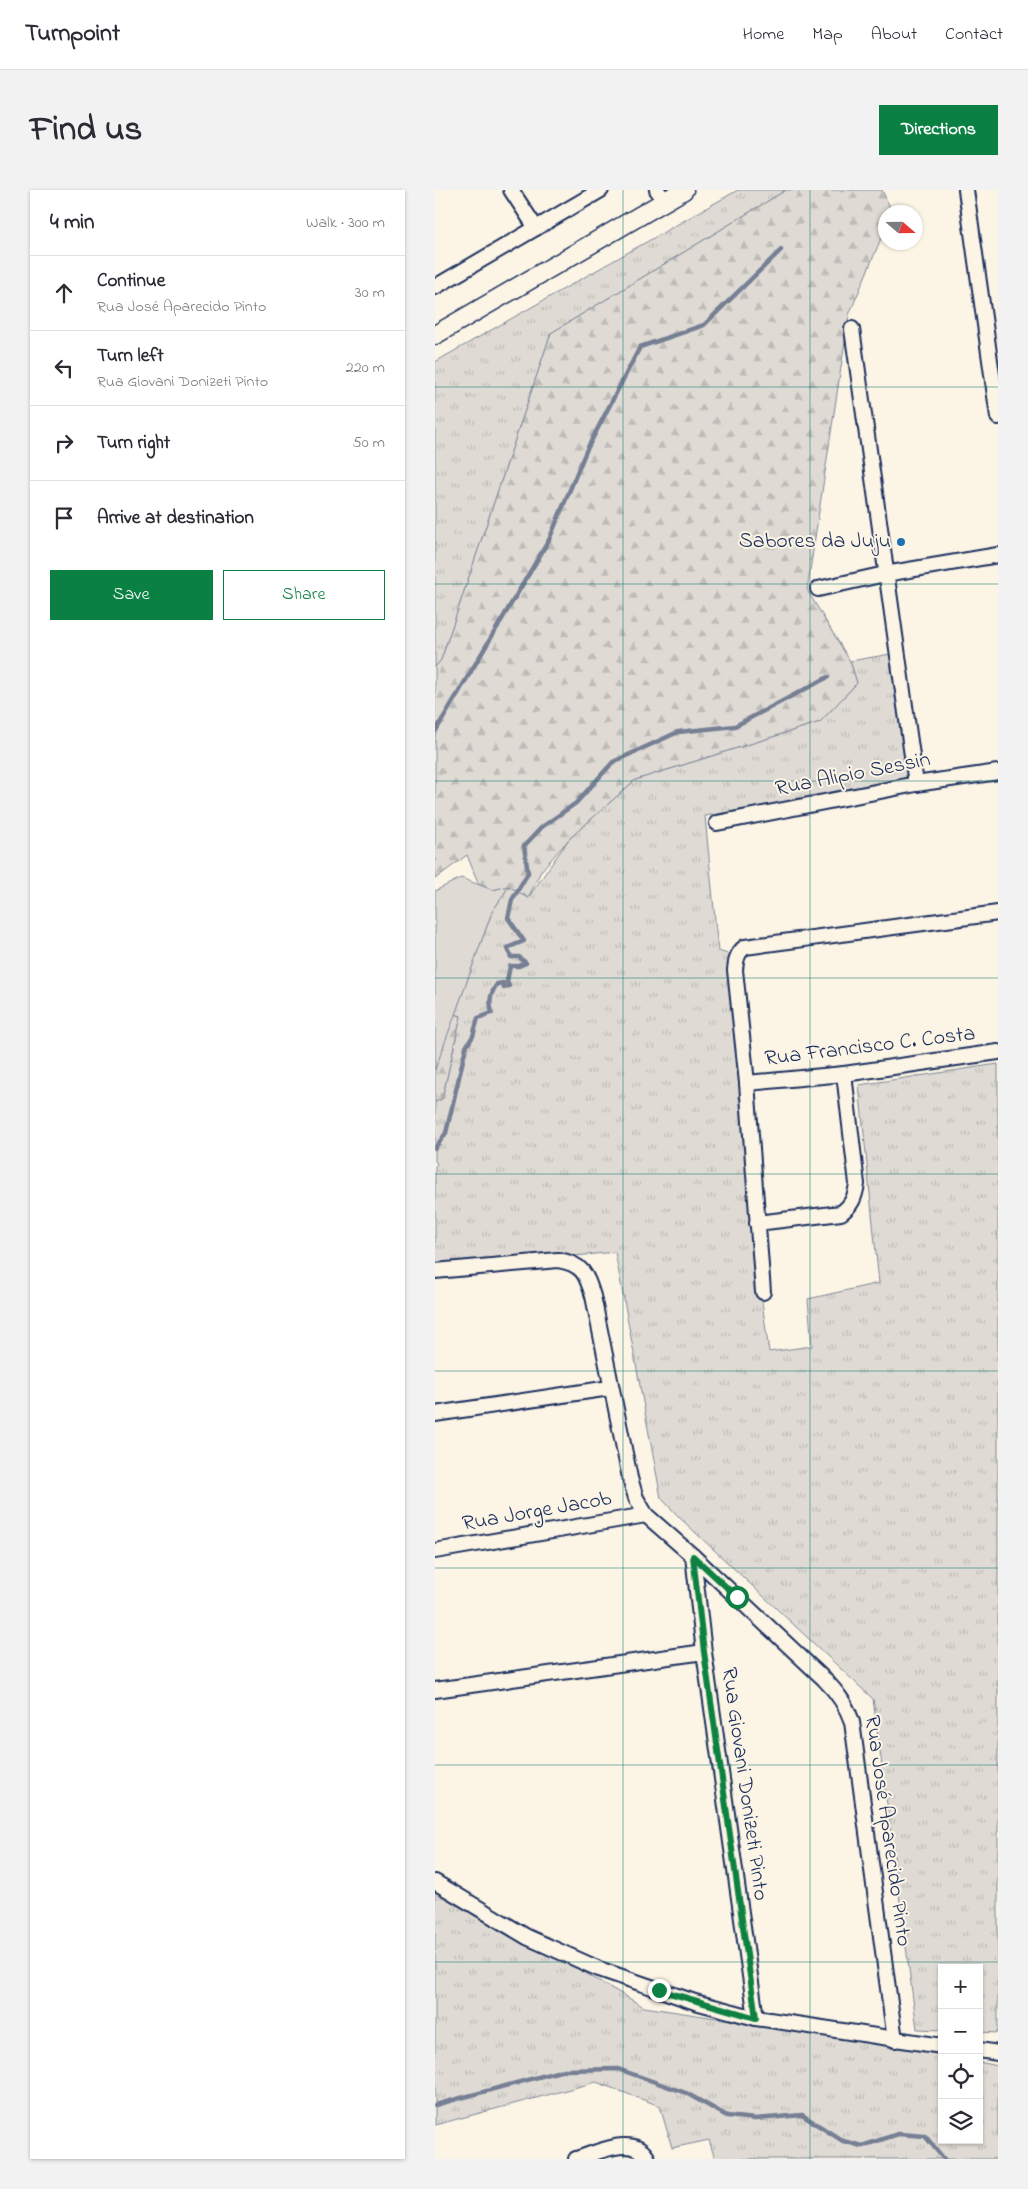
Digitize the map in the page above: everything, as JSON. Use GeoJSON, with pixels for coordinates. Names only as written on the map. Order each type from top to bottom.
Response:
{"type":"FeatureCollection","features":[{"type":"Feature","properties":{"kind":"main road"},"geometry":{"type":"LineString","coordinates":[[435,335],[661,196],[684,190]]}},
{"type":"Feature","properties":{"kind":"street"},"geometry":{"type":"LineString","coordinates":[[511,190],[536,228]]}},
{"type":"Feature","properties":{"kind":"street"},"geometry":{"type":"LineString","coordinates":[[435,287],[601,190]]}},
{"type":"Feature","properties":{"kind":"street"},"geometry":{"type":"LineString","coordinates":[[966,190],[998,417]]}},
{"type":"Feature","properties":{"kind":"street"},"geometry":{"type":"LineString","coordinates":[[852,329],[916,784]]}},
{"type":"Feature","properties":{"kind":"street"},"geometry":{"type":"LineString","coordinates":[[818,589],[885,574],[998,555]]}},
{"type":"Feature","properties":{"kind":"street","name":"Rua Alipio Sessin"},"geometry":{"type":"LineString","coordinates":[[717,822],[916,784],[998,772]]}},
{"type":"Feature","properties":{"kind":"street"},"geometry":{"type":"LineString","coordinates":[[763,1292],[747,1083],[735,970],[739,952],[745,947],[998,912]]}},
{"type":"Feature","properties":{"kind":"street","name":"Rua Francisco C. Costa"},"geometry":{"type":"LineString","coordinates":[[747,1083],[844,1074],[998,1052]]}},
{"type":"Feature","properties":{"kind":"street"},"geometry":{"type":"LineString","coordinates":[[757,1223],[841,1213],[850,1206],[855,1196],[857,1184],[844,1074]]}},
{"type":"Feature","properties":{"kind":"street","name":"Rua José Aparecido Pinto"},"geometry":{"type":"LineString","coordinates":[[435,1271],[558,1260],[578,1266],[586,1275],[593,1296],[630,1478],[636,1498],[646,1515],[693,1556],[824,1678],[839,1695],[847,1708],[852,1722],[895,2040]]}},
{"type":"Feature","properties":{"kind":"street"},"geometry":{"type":"LineString","coordinates":[[435,1414],[611,1388]]}},
{"type":"Feature","properties":{"kind":"street","name":"Rua Jorge Jacob"},"geometry":{"type":"LineString","coordinates":[[435,1551],[646,1515]]}},
{"type":"Feature","properties":{"kind":"street","name":"Rua Giovani Donizeti Pinto"},"geometry":{"type":"LineString","coordinates":[[693,1556],[704,1652],[756,2018]]}},
{"type":"Feature","properties":{"kind":"street"},"geometry":{"type":"LineString","coordinates":[[435,1690],[704,1652]]}},
{"type":"Feature","properties":{"kind":"street"},"geometry":{"type":"LineString","coordinates":[[435,1882],[527,1937],[599,1969],[695,2002],[756,2018],[938,2045]]}},
{"type":"Feature","properties":{"kind":"street"},"geometry":{"type":"LineString","coordinates":[[983,2051],[998,2053]]}},
{"type":"Feature","properties":{"kind":"street"},"geometry":{"type":"LineString","coordinates":[[576,2159],[625,2144],[646,2154],[648,2159]]}},
{"type":"Feature","properties":{"kind":"green space"},"geometry":{"type":"Polygon","coordinates":[[[738,190],[786,190],[551,333],[441,660],[435,667],[435,362],[738,190]]]}},
{"type":"Feature","properties":{"kind":"green space"},"geometry":{"type":"Polygon","coordinates":[[[786,190],[882,190],[889,205],[878,205],[878,246],[849,315],[807,590],[850,661],[857,683],[820,722],[635,780],[569,839],[541,871],[528,898],[509,886],[493,890],[479,885],[467,855],[435,879],[435,667],[441,660],[551,333],[786,190]]]}},
{"type":"Feature","properties":{"kind":"green space"},"geometry":{"type":"Polygon","coordinates":[[[891,654],[910,768],[904,782],[705,816],[718,951],[731,955],[752,1230],[769,1352],[812,1346],[808,1299],[879,1283],[859,1085],[998,1064],[998,2033],[983,2032],[983,1964],[938,1964],[938,2030],[917,2029],[873,1699],[661,1498],[615,1252],[435,1270],[435,1166],[437,1164],[435,1161],[435,1102],[442,1099],[461,1016],[455,1014],[492,912],[509,886],[528,898],[569,839],[635,780],[820,722],[857,683],[850,661],[891,654]]]}},
{"type":"Feature","properties":{"kind":"green space"},"geometry":{"type":"Polygon","coordinates":[[[461,878],[493,890],[509,886],[492,912],[435,1070],[435,891],[461,878]]]}},
{"type":"Feature","properties":{"kind":"green space"},"geometry":{"type":"Polygon","coordinates":[[[445,1012],[461,1016],[442,1099],[435,1102],[435,1041],[445,1012]]]}},
{"type":"Feature","properties":{"kind":"green space"},"geometry":{"type":"Polygon","coordinates":[[[435,1886],[644,2007],[899,2046],[938,2054],[938,2144],[983,2144],[983,2063],[998,2066],[998,2159],[715,2159],[709,2140],[672,2148],[660,2106],[596,2082],[435,2125],[435,1886]]]}},
{"type":"Feature","properties":{"kind":"waterway"},"geometry":{"type":"LineString","coordinates":[[435,732],[549,540],[586,451],[640,347],[704,325],[781,250]]}},
{"type":"Feature","properties":{"kind":"waterway"},"geometry":{"type":"LineString","coordinates":[[435,1148],[446,1133],[466,1047],[473,1036],[478,1018],[492,1013],[491,998],[497,984],[503,983],[504,988],[509,986],[507,981],[510,966],[519,966],[526,963],[519,957],[511,957],[507,948],[524,941],[508,918],[512,900],[528,873],[524,846],[542,827],[576,803],[613,762],[678,732],[735,726],[828,677]]}},
{"type":"Feature","properties":{"kind":"waterway"},"geometry":{"type":"LineString","coordinates":[[435,2105],[564,2070],[618,2069],[686,2093],[727,2116],[755,2119],[802,2115],[843,2141],[862,2146],[898,2134],[925,2136],[944,2159]]}},
{"type":"Feature","properties":{"kind":"place","name":"Sabores da Juju"},"geometry":{"type":"Point","coordinates":[901,542]}},
{"type":"Feature","properties":{"kind":"route"},"geometry":{"type":"LineString","coordinates":[[659,1990],[695,2002],[756,2018],[704,1652],[693,1556],[737,1597]]}}]}
